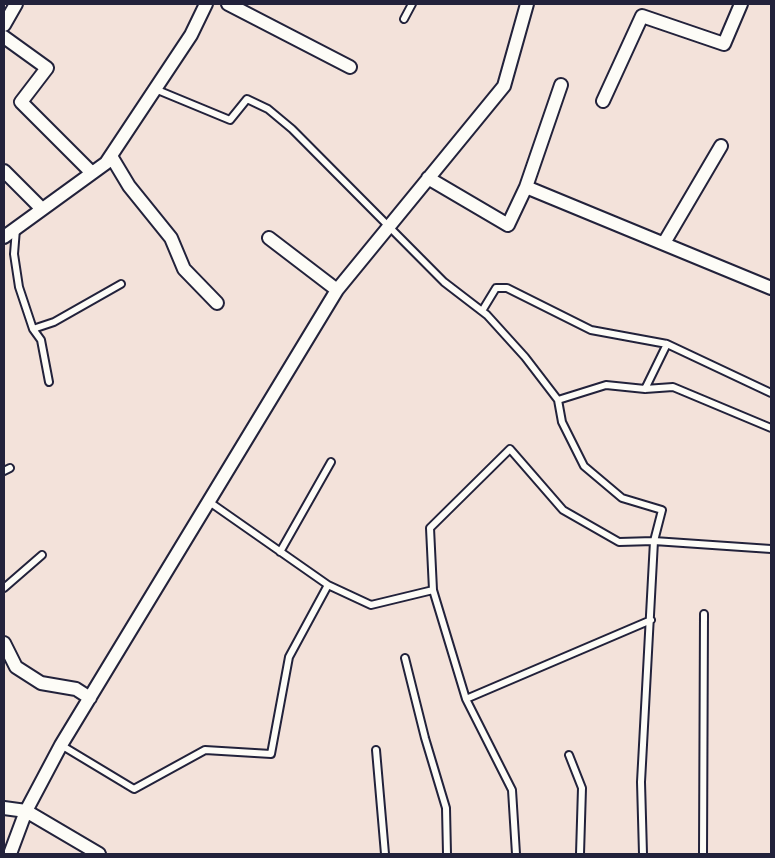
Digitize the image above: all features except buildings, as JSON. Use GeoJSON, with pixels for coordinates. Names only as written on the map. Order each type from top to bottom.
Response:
{"type":"FeatureCollection","features":[{"type":"Feature","properties":{"kind":"street"},"geometry":{"type":"LineString","coordinates":[[4,26],[16,4]]}},
{"type":"Feature","properties":{"kind":"street"},"geometry":{"type":"LineString","coordinates":[[4,237],[106,163],[191,35],[206,4]]}},
{"type":"Feature","properties":{"kind":"street"},"geometry":{"type":"LineString","coordinates":[[228,4],[350,67]]}},
{"type":"Feature","properties":{"kind":"street"},"geometry":{"type":"LineString","coordinates":[[10,854],[26,811],[61,746],[337,290],[504,86],[527,4]]}},
{"type":"Feature","properties":{"kind":"street"},"geometry":{"type":"LineString","coordinates":[[603,101],[642,16],[724,44],[741,4]]}},
{"type":"Feature","properties":{"kind":"street"},"geometry":{"type":"LineString","coordinates":[[4,37],[47,68],[21,102],[92,173]]}},
{"type":"Feature","properties":{"kind":"street"},"geometry":{"type":"LineString","coordinates":[[428,178],[508,225],[526,187],[561,86]]}},
{"type":"Feature","properties":{"kind":"street"},"geometry":{"type":"LineString","coordinates":[[664,243],[721,146]]}},
{"type":"Feature","properties":{"kind":"street"},"geometry":{"type":"LineString","coordinates":[[111,156],[129,186],[171,238],[184,269],[217,303]]}},
{"type":"Feature","properties":{"kind":"street"},"geometry":{"type":"LineString","coordinates":[[4,172],[42,209]]}},
{"type":"Feature","properties":{"kind":"street"},"geometry":{"type":"LineString","coordinates":[[526,187],[771,288]]}},
{"type":"Feature","properties":{"kind":"street"},"geometry":{"type":"LineString","coordinates":[[269,238],[337,290]]}},
{"type":"Feature","properties":{"kind":"street"},"geometry":{"type":"LineString","coordinates":[[4,643],[16,667],[41,683],[76,689],[90,698]]}},
{"type":"Feature","properties":{"kind":"street"},"geometry":{"type":"LineString","coordinates":[[4,808],[26,811],[99,854]]}},
{"type":"Feature","properties":{"kind":"lane"},"geometry":{"type":"LineString","coordinates":[[404,19],[412,4]]}},
{"type":"Feature","properties":{"kind":"lane"},"geometry":{"type":"LineString","coordinates":[[155,89],[230,120],[247,99],[268,109],[292,129],[444,282],[482,312],[525,357],[558,400],[562,422],[584,466],[622,498],[662,510],[654,541],[641,782],[643,854]]}},
{"type":"Feature","properties":{"kind":"lane"},"geometry":{"type":"LineString","coordinates":[[16,228],[14,254],[19,287],[33,329],[41,340],[48,382]]}},
{"type":"Feature","properties":{"kind":"lane"},"geometry":{"type":"LineString","coordinates":[[33,329],[54,322],[121,284]]}},
{"type":"Feature","properties":{"kind":"lane"},"geometry":{"type":"LineString","coordinates":[[482,312],[496,288],[507,288],[591,330],[667,344],[771,393]]}},
{"type":"Feature","properties":{"kind":"lane"},"geometry":{"type":"LineString","coordinates":[[645,389],[667,344]]}},
{"type":"Feature","properties":{"kind":"lane"},"geometry":{"type":"LineString","coordinates":[[558,400],[606,385],[645,389],[673,387],[771,428]]}},
{"type":"Feature","properties":{"kind":"lane"},"geometry":{"type":"LineString","coordinates":[[516,854],[512,790],[466,700],[433,590],[430,528],[510,449],[563,510],[619,542],[654,541],[771,549]]}},
{"type":"Feature","properties":{"kind":"lane"},"geometry":{"type":"LineString","coordinates":[[280,552],[331,462]]}},
{"type":"Feature","properties":{"kind":"lane"},"geometry":{"type":"LineString","coordinates":[[208,501],[328,585],[371,605],[433,590]]}},
{"type":"Feature","properties":{"kind":"lane"},"geometry":{"type":"LineString","coordinates":[[4,588],[42,555]]}},
{"type":"Feature","properties":{"kind":"lane"},"geometry":{"type":"LineString","coordinates":[[61,746],[134,789],[205,750],[271,754],[289,657],[328,585]]}},
{"type":"Feature","properties":{"kind":"lane"},"geometry":{"type":"LineString","coordinates":[[703,854],[704,614]]}},
{"type":"Feature","properties":{"kind":"lane"},"geometry":{"type":"LineString","coordinates":[[466,700],[651,620]]}},
{"type":"Feature","properties":{"kind":"lane"},"geometry":{"type":"LineString","coordinates":[[405,658],[425,738],[446,808],[447,854]]}},
{"type":"Feature","properties":{"kind":"lane"},"geometry":{"type":"LineString","coordinates":[[376,750],[385,854]]}},
{"type":"Feature","properties":{"kind":"lane"},"geometry":{"type":"LineString","coordinates":[[569,755],[582,788],[580,854]]}}]}
